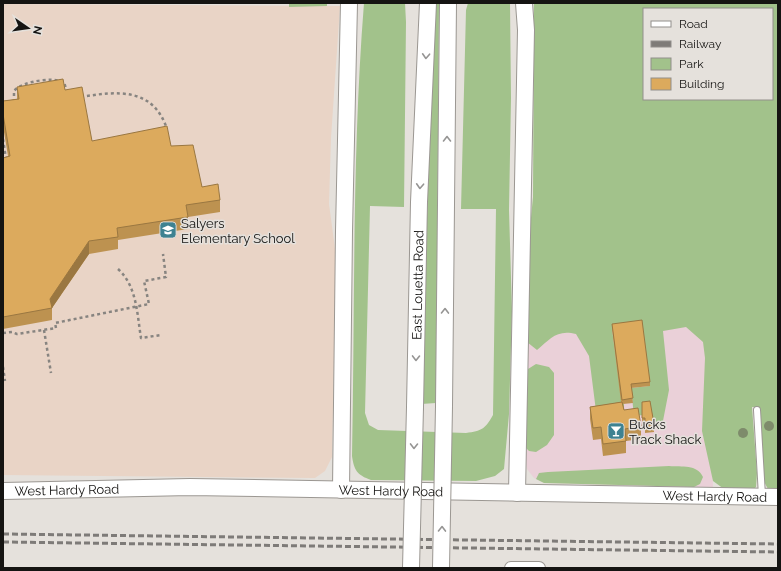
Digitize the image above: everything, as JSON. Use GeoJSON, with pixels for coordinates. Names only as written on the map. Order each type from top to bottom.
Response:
{"type":"FeatureCollection","features":[{"type":"Feature","properties":{"kind":"main road"},"geometry":{"type":"LineString","coordinates":[[341,490],[344,207],[349,3]]}},
{"type":"Feature","properties":{"kind":"main road"},"geometry":{"type":"LineString","coordinates":[[420,3],[427,27]]}},
{"type":"Feature","properties":{"kind":"main road","name":"East Louetta Road"},"geometry":{"type":"LineString","coordinates":[[411,568],[419,202],[428,3]]}},
{"type":"Feature","properties":{"kind":"main road"},"geometry":{"type":"LineString","coordinates":[[441,568],[448,3]]}},
{"type":"Feature","properties":{"kind":"main road"},"geometry":{"type":"LineString","coordinates":[[448,25],[455,3]]}},
{"type":"Feature","properties":{"kind":"main road"},"geometry":{"type":"LineString","coordinates":[[517,493],[526,30],[524,3]]}},
{"type":"Feature","properties":{"kind":"main road","name":"West Hardy Road"},"geometry":{"type":"LineString","coordinates":[[3,491],[190,487],[770,497]]}},
{"type":"Feature","properties":{"kind":"street"},"geometry":{"type":"LineString","coordinates":[[511,568],[539,568]]}},
{"type":"Feature","properties":{"kind":"lane"},"geometry":{"type":"LineString","coordinates":[[757,410],[770,497]]}},
{"type":"Feature","properties":{"kind":"path"},"geometry":{"type":"LineString","coordinates":[[15,107],[14,91],[20,85],[59,80],[64,82],[67,94]]}},
{"type":"Feature","properties":{"kind":"path"},"geometry":{"type":"LineString","coordinates":[[78,98],[121,92],[140,97],[158,111],[165,122],[168,136]]}},
{"type":"Feature","properties":{"kind":"path"},"geometry":{"type":"LineString","coordinates":[[84,97],[85,104]]}},
{"type":"Feature","properties":{"kind":"path"},"geometry":{"type":"LineString","coordinates":[[3,139],[6,160]]}},
{"type":"Feature","properties":{"kind":"path"},"geometry":{"type":"LineString","coordinates":[[3,333],[12,332],[17,334],[56,328],[55,323],[149,304],[144,281],[166,277],[163,254]]}},
{"type":"Feature","properties":{"kind":"path"},"geometry":{"type":"LineString","coordinates":[[118,269],[129,281],[136,307],[141,338],[161,335]]}},
{"type":"Feature","properties":{"kind":"path"},"geometry":{"type":"LineString","coordinates":[[44,330],[51,373]]}},
{"type":"Feature","properties":{"kind":"path"},"geometry":{"type":"LineString","coordinates":[[3,367],[5,381]]}},
{"type":"Feature","properties":{"kind":"shaded area","name":"Salyers Elementary School"},"geometry":{"type":"Polygon","coordinates":[[[3,4],[340,6],[331,138],[329,204],[336,256],[332,457],[325,471],[315,478],[3,475],[3,4]]]}},
{"type":"Feature","properties":{"kind":"shaded area"},"geometry":{"type":"Polygon","coordinates":[[[706,266],[713,488],[544,483],[534,478],[527,469],[525,458],[528,277],[706,266]]]}},
{"type":"Feature","properties":{"kind":"green space"},"geometry":{"type":"Polygon","coordinates":[[[289,3],[327,3],[327,6],[289,7],[289,3]]]}},
{"type":"Feature","properties":{"kind":"green space"},"geometry":{"type":"Polygon","coordinates":[[[364,3],[405,3],[406,22],[404,207],[370,206],[365,413],[369,425],[378,430],[466,433],[479,430],[485,426],[493,415],[496,209],[461,209],[466,10],[468,3],[510,3],[511,98],[509,210],[512,311],[509,414],[504,469],[495,476],[476,481],[371,480],[359,474],[353,461],[357,116],[364,3]]]}},
{"type":"Feature","properties":{"kind":"green space"},"geometry":{"type":"Polygon","coordinates":[[[434,3],[439,3],[436,403],[421,404],[434,3]]]}},
{"type":"Feature","properties":{"kind":"green space"},"geometry":{"type":"Polygon","coordinates":[[[534,3],[778,3],[778,491],[770,491],[765,484],[762,474],[759,407],[752,407],[757,473],[756,487],[752,491],[724,489],[713,481],[702,431],[705,358],[703,342],[686,327],[663,331],[669,390],[662,426],[653,427],[643,415],[634,416],[631,388],[649,386],[612,329],[622,404],[624,404],[624,407],[596,411],[589,356],[576,334],[564,333],[554,336],[537,350],[527,342],[528,248],[533,197],[534,3]]]}},
{"type":"Feature","properties":{"kind":"green space"},"geometry":{"type":"Polygon","coordinates":[[[536,364],[549,367],[554,373],[554,435],[547,445],[536,452],[529,451],[525,447],[526,373],[528,369],[536,364]]]}},
{"type":"Feature","properties":{"kind":"green space"},"geometry":{"type":"Polygon","coordinates":[[[669,466],[689,467],[697,470],[703,477],[700,484],[694,487],[544,483],[536,479],[539,473],[548,472],[669,466]]]}},
{"type":"Feature","properties":{"kind":"building"},"geometry":{"type":"Polygon","coordinates":[[[63,79],[65,90],[82,87],[92,141],[167,126],[171,146],[193,145],[202,187],[218,184],[220,200],[186,205],[188,217],[117,228],[118,237],[89,241],[50,299],[52,308],[3,317],[3,158],[10,156],[3,114],[3,101],[19,99],[17,87],[63,79]]]}},
{"type":"Feature","properties":{"kind":"building"},"geometry":{"type":"Polygon","coordinates":[[[642,320],[650,382],[631,384],[633,398],[622,400],[612,324],[642,320]]]}},
{"type":"Feature","properties":{"kind":"building"},"geometry":{"type":"Polygon","coordinates":[[[650,401],[654,424],[645,425],[645,418],[642,418],[642,402],[650,401]]]}},
{"type":"Feature","properties":{"kind":"building"},"geometry":{"type":"Polygon","coordinates":[[[622,402],[624,410],[638,408],[641,426],[625,429],[626,441],[603,444],[601,427],[593,428],[590,407],[622,402]]]}},
{"type":"Feature","properties":{"kind":"railway"},"geometry":{"type":"LineString","coordinates":[[3,534],[778,544]]}},
{"type":"Feature","properties":{"kind":"railway"},"geometry":{"type":"LineString","coordinates":[[3,542],[778,552]]}},
{"type":"Feature","properties":{"kind":"place","name":"Salyers Elementary School"},"geometry":{"type":"Point","coordinates":[168,230]}},
{"type":"Feature","properties":{"kind":"place","name":"Bucks Track Shack"},"geometry":{"type":"Point","coordinates":[616,431]}}]}
